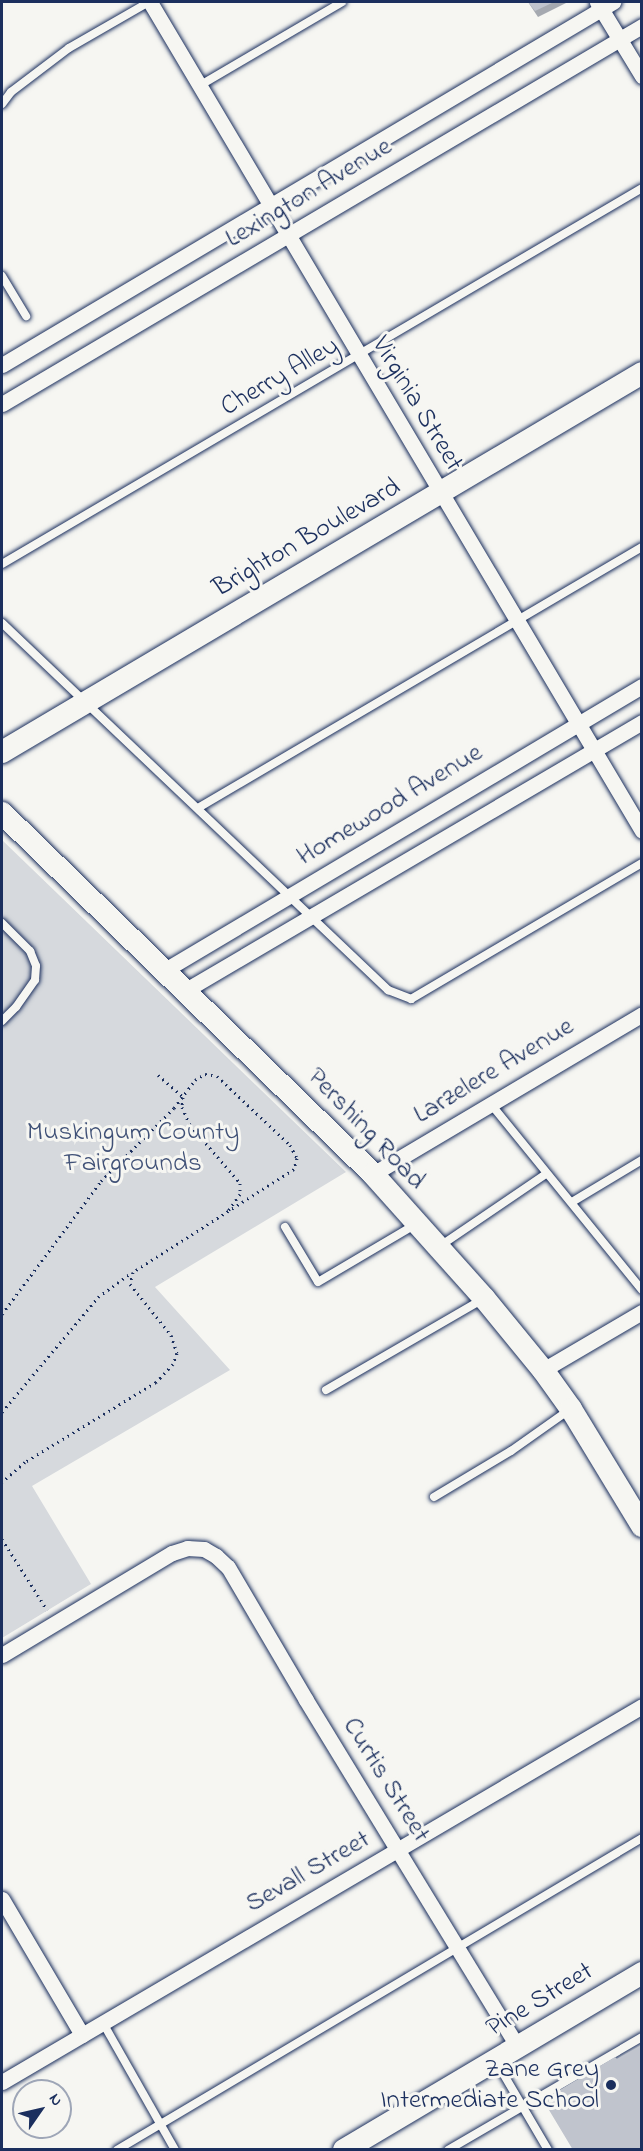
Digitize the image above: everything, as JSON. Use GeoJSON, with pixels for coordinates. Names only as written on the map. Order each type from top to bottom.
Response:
{"type":"FeatureCollection","features":[{"type":"Feature","properties":{"kind":"street","name":"Virginia Street"},"geometry":{"type":"LineString","coordinates":[[150,2],[642,831]]}},
{"type":"Feature","properties":{"kind":"street"},"geometry":{"type":"LineString","coordinates":[[604,4],[619,39],[642,76]]}},
{"type":"Feature","properties":{"kind":"street","name":"Lexington Avenue"},"geometry":{"type":"LineString","coordinates":[[2,365],[604,4]]}},
{"type":"Feature","properties":{"kind":"street","name":"Lexington Avenue"},"geometry":{"type":"LineString","coordinates":[[2,404],[642,26]]}},
{"type":"Feature","properties":{"kind":"street","name":"Brighton Boulevard"},"geometry":{"type":"LineString","coordinates":[[2,752],[642,373]]}},
{"type":"Feature","properties":{"kind":"street","name":"Homewood Avenue"},"geometry":{"type":"LineString","coordinates":[[165,970],[642,686]]}},
{"type":"Feature","properties":{"kind":"street","name":"Homewood Avenue"},"geometry":{"type":"LineString","coordinates":[[186,990],[642,722]]}},
{"type":"Feature","properties":{"kind":"street","name":"Pershing Road"},"geometry":{"type":"LineString","coordinates":[[2,813],[373,1174],[438,1246],[543,1370],[571,1409],[642,1526]]}},
{"type":"Feature","properties":{"kind":"street","name":"Larzelere Avenue"},"geometry":{"type":"LineString","coordinates":[[373,1174],[642,1014]]}},
{"type":"Feature","properties":{"kind":"street"},"geometry":{"type":"LineString","coordinates":[[543,1370],[642,1312]]}},
{"type":"Feature","properties":{"kind":"street","name":"Curtis Street"},"geometry":{"type":"LineString","coordinates":[[56,1624],[172,1553],[187,1548],[204,1549],[228,1567],[306,1700],[399,1849],[517,2046]]}},
{"type":"Feature","properties":{"kind":"street"},"geometry":{"type":"LineString","coordinates":[[2,1655],[56,1624]]}},
{"type":"Feature","properties":{"kind":"street","name":"Sevall Street"},"geometry":{"type":"LineString","coordinates":[[2,2082],[642,1706]]}},
{"type":"Feature","properties":{"kind":"street"},"geometry":{"type":"LineString","coordinates":[[2,1899],[82,2035]]}},
{"type":"Feature","properties":{"kind":"street","name":"Pine Street"},"geometry":{"type":"LineString","coordinates":[[344,2150],[642,1973]]}},
{"type":"Feature","properties":{"kind":"lane"},"geometry":{"type":"LineString","coordinates":[[2,104],[11,92],[69,48],[150,2]]}},
{"type":"Feature","properties":{"kind":"lane"},"geometry":{"type":"LineString","coordinates":[[199,86],[342,2]]}},
{"type":"Feature","properties":{"kind":"lane","name":"Cherry Alley"},"geometry":{"type":"LineString","coordinates":[[2,564],[642,188]]}},
{"type":"Feature","properties":{"kind":"lane"},"geometry":{"type":"LineString","coordinates":[[2,276],[26,316]]}},
{"type":"Feature","properties":{"kind":"lane"},"geometry":{"type":"LineString","coordinates":[[198,808],[642,547]]}},
{"type":"Feature","properties":{"kind":"lane"},"geometry":{"type":"LineString","coordinates":[[2,623],[388,990],[411,999],[642,863]]}},
{"type":"Feature","properties":{"kind":"lane"},"geometry":{"type":"LineString","coordinates":[[2,923],[30,951],[36,966],[35,980],[16,1007],[2,1021]]}},
{"type":"Feature","properties":{"kind":"lane"},"geometry":{"type":"LineString","coordinates":[[490,1103],[642,1290]]}},
{"type":"Feature","properties":{"kind":"lane"},"geometry":{"type":"LineString","coordinates":[[572,1202],[642,1160]]}},
{"type":"Feature","properties":{"kind":"lane"},"geometry":{"type":"LineString","coordinates":[[438,1246],[546,1174]]}},
{"type":"Feature","properties":{"kind":"lane"},"geometry":{"type":"LineString","coordinates":[[285,1227],[318,1282],[417,1223]]}},
{"type":"Feature","properties":{"kind":"lane"},"geometry":{"type":"LineString","coordinates":[[326,1390],[484,1298]]}},
{"type":"Feature","properties":{"kind":"lane"},"geometry":{"type":"LineString","coordinates":[[434,1497],[511,1451],[571,1409]]}},
{"type":"Feature","properties":{"kind":"lane"},"geometry":{"type":"LineString","coordinates":[[117,2150],[642,1838]]}},
{"type":"Feature","properties":{"kind":"lane"},"geometry":{"type":"LineString","coordinates":[[103,2023],[175,2150]]}},
{"type":"Feature","properties":{"kind":"lane"},"geometry":{"type":"LineString","coordinates":[[448,2150],[642,2037]]}},
{"type":"Feature","properties":{"kind":"lane"},"geometry":{"type":"LineString","coordinates":[[495,2060],[548,2150]]}},
{"type":"Feature","properties":{"kind":"path"},"geometry":{"type":"LineString","coordinates":[[2,1314],[101,1181],[183,1097],[195,1080],[205,1074],[217,1076],[290,1145],[297,1158],[294,1169],[98,1297],[2,1412]]}},
{"type":"Feature","properties":{"kind":"path"},"geometry":{"type":"LineString","coordinates":[[158,1075],[183,1097],[183,1107],[190,1125],[240,1183],[240,1194],[227,1213]]}},
{"type":"Feature","properties":{"kind":"path"},"geometry":{"type":"LineString","coordinates":[[2,1482],[25,1462],[156,1382],[174,1364],[177,1353],[171,1335],[130,1284],[133,1272]]}},
{"type":"Feature","properties":{"kind":"path"},"geometry":{"type":"LineString","coordinates":[[2,1539],[56,1624]]}},
{"type":"Feature","properties":{"kind":"green space","name":"Muskingum County Fairgrounds"},"geometry":{"type":"Polygon","coordinates":[[[2,840],[346,1172],[155,1287],[230,1370],[32,1486],[91,1584],[2,1638],[2,840]]]}},
{"type":"Feature","properties":{"kind":"building"},"geometry":{"type":"Polygon","coordinates":[[[528,2],[554,2],[535,11],[528,2]]]}},
{"type":"Feature","properties":{"kind":"building","name":"Zane Grey Intermediate School"},"geometry":{"type":"Polygon","coordinates":[[[642,2045],[642,2150],[573,2150],[543,2100],[615,2057],[617,2059],[642,2045]]]}},
{"type":"Feature","properties":{"kind":"place","name":"Zane Grey Intermediate School"},"geometry":{"type":"Point","coordinates":[611,2085]}}]}
